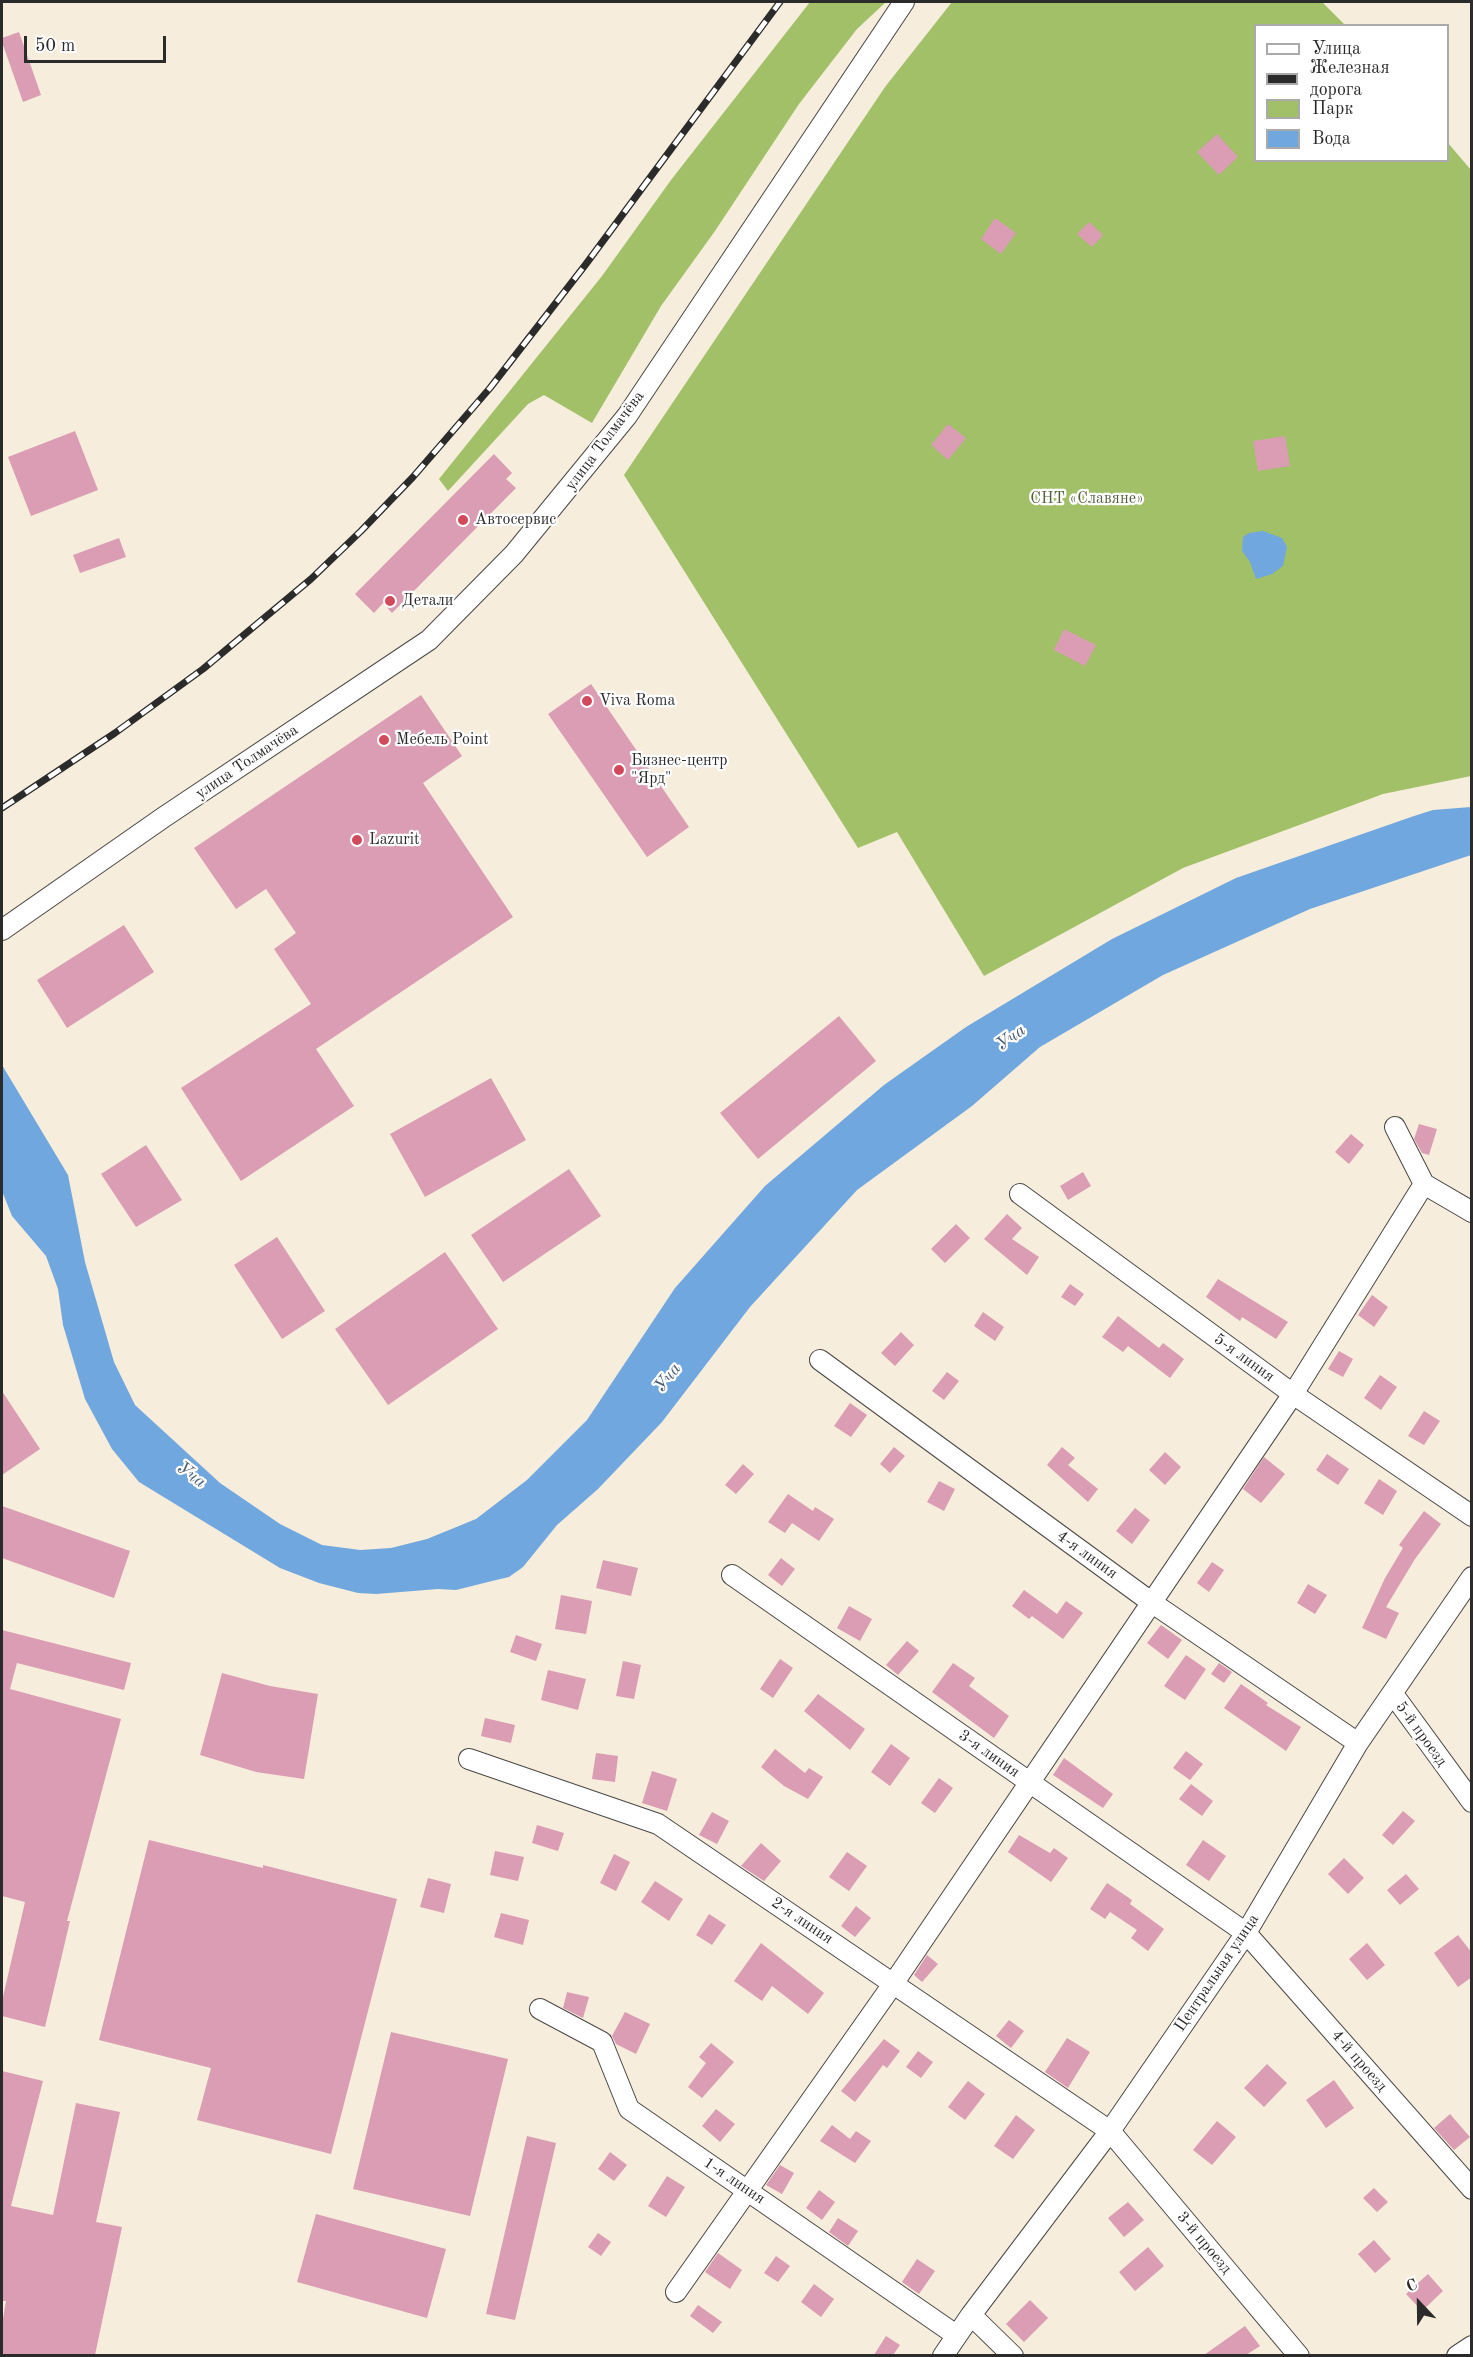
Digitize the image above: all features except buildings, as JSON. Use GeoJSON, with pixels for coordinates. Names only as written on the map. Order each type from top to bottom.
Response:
{"type":"FeatureCollection","features":[{"type":"Feature","properties":{"kind":"street","name":"улица Толмачёва"},"geometry":{"type":"LineString","coordinates":[[2,930],[164,817],[429,640],[514,554],[627,416],[904,2]]}},
{"type":"Feature","properties":{"kind":"street"},"geometry":{"type":"LineString","coordinates":[[1395,1127],[1424,1184],[1472,1212]]}},
{"type":"Feature","properties":{"kind":"street"},"geometry":{"type":"LineString","coordinates":[[676,2292],[893,1984],[1293,1394],[1424,1184]]}},
{"type":"Feature","properties":{"kind":"street","name":"5-я линия"},"geometry":{"type":"LineString","coordinates":[[1020,1194],[1293,1394],[1472,1516]]}},
{"type":"Feature","properties":{"kind":"street","name":"4-я линия"},"geometry":{"type":"LineString","coordinates":[[820,1360],[1151,1602],[1358,1743]]}},
{"type":"Feature","properties":{"kind":"street","name":"3-я линия"},"geometry":{"type":"LineString","coordinates":[[732,1575],[1246,1933]]}},
{"type":"Feature","properties":{"kind":"street","name":"Центральная улица"},"geometry":{"type":"LineString","coordinates":[[943,2355],[970,2315],[1110,2132],[1246,1933],[1358,1743],[1472,1577]]}},
{"type":"Feature","properties":{"kind":"street","name":"5-й проезд"},"geometry":{"type":"LineString","coordinates":[[1393,1694],[1472,1802]]}},
{"type":"Feature","properties":{"kind":"street","name":"2-я линия"},"geometry":{"type":"LineString","coordinates":[[470,1759],[658,1824],[1110,2132]]}},
{"type":"Feature","properties":{"kind":"street","name":"4-й проезд"},"geometry":{"type":"LineString","coordinates":[[1246,1933],[1472,2189]]}},
{"type":"Feature","properties":{"kind":"street","name":"1-я линия"},"geometry":{"type":"LineString","coordinates":[[540,2009],[602,2042],[629,2109],[956,2335]]}},
{"type":"Feature","properties":{"kind":"street","name":"3-й проезд"},"geometry":{"type":"LineString","coordinates":[[1110,2132],[1299,2355]]}},
{"type":"Feature","properties":{"kind":"street"},"geometry":{"type":"LineString","coordinates":[[970,2315],[1013,2355]]}},
{"type":"Feature","properties":{"kind":"street"},"geometry":{"type":"LineString","coordinates":[[1456,2355],[1472,2346]]}},
{"type":"Feature","properties":{"kind":"green space"},"geometry":{"type":"Polygon","coordinates":[[[810,2],[886,2],[857,29],[799,104],[715,231],[661,306],[592,423],[544,395],[528,404],[448,491],[439,479],[602,276],[671,180],[810,2]]]}},
{"type":"Feature","properties":{"kind":"green space","name":"СНТ «Славяне»"},"geometry":{"type":"Polygon","coordinates":[[[952,2],[1322,2],[1344,24],[1254,24],[1254,162],[1449,162],[1449,144],[1471,170],[1471,776],[1383,794],[1183,868],[984,976],[897,832],[858,848],[624,475],[885,87],[952,2]]]}},
{"type":"Feature","properties":{"kind":"water"},"geometry":{"type":"Polygon","coordinates":[[[1263,531],[1282,538],[1287,547],[1283,566],[1272,574],[1256,579],[1250,562],[1242,551],[1243,537],[1249,533],[1263,531]]]}},
{"type":"Feature","properties":{"kind":"water","name":"Уча"},"geometry":{"type":"Polygon","coordinates":[[[1471,807],[1471,855],[1310,909],[1163,975],[1040,1047],[972,1106],[857,1190],[750,1307],[662,1422],[598,1489],[557,1525],[523,1567],[509,1577],[456,1590],[438,1589],[376,1594],[358,1593],[319,1583],[280,1568],[139,1482],[112,1449],[85,1399],[63,1325],[58,1289],[46,1256],[12,1216],[2,1191],[2,1065],[68,1175],[85,1262],[114,1362],[135,1405],[220,1483],[280,1524],[322,1545],[360,1550],[391,1548],[427,1539],[476,1519],[527,1480],[587,1420],[675,1288],[765,1186],[884,1085],[966,1027],[1112,939],[1236,878],[1433,810],[1471,807]]]}},
{"type":"Feature","properties":{"kind":"railway"},"geometry":{"type":"LineString","coordinates":[[2,808],[115,733],[203,669],[311,579],[361,531],[413,477],[490,388],[586,264],[780,2]]}},
{"type":"Feature","properties":{"kind":"place","name":"Автосервис"},"geometry":{"type":"Point","coordinates":[463,520]}},
{"type":"Feature","properties":{"kind":"place","name":"Детали"},"geometry":{"type":"Point","coordinates":[390,601]}},
{"type":"Feature","properties":{"kind":"place","name":"Viva Roma"},"geometry":{"type":"Point","coordinates":[587,701]}},
{"type":"Feature","properties":{"kind":"place","name":"Мебель Point"},"geometry":{"type":"Point","coordinates":[384,740]}},
{"type":"Feature","properties":{"kind":"place","name":"Бизнес-центр \"Ярд\""},"geometry":{"type":"Point","coordinates":[619,770]}},
{"type":"Feature","properties":{"kind":"place","name":"Lazurit"},"geometry":{"type":"Point","coordinates":[357,840]}}]}
